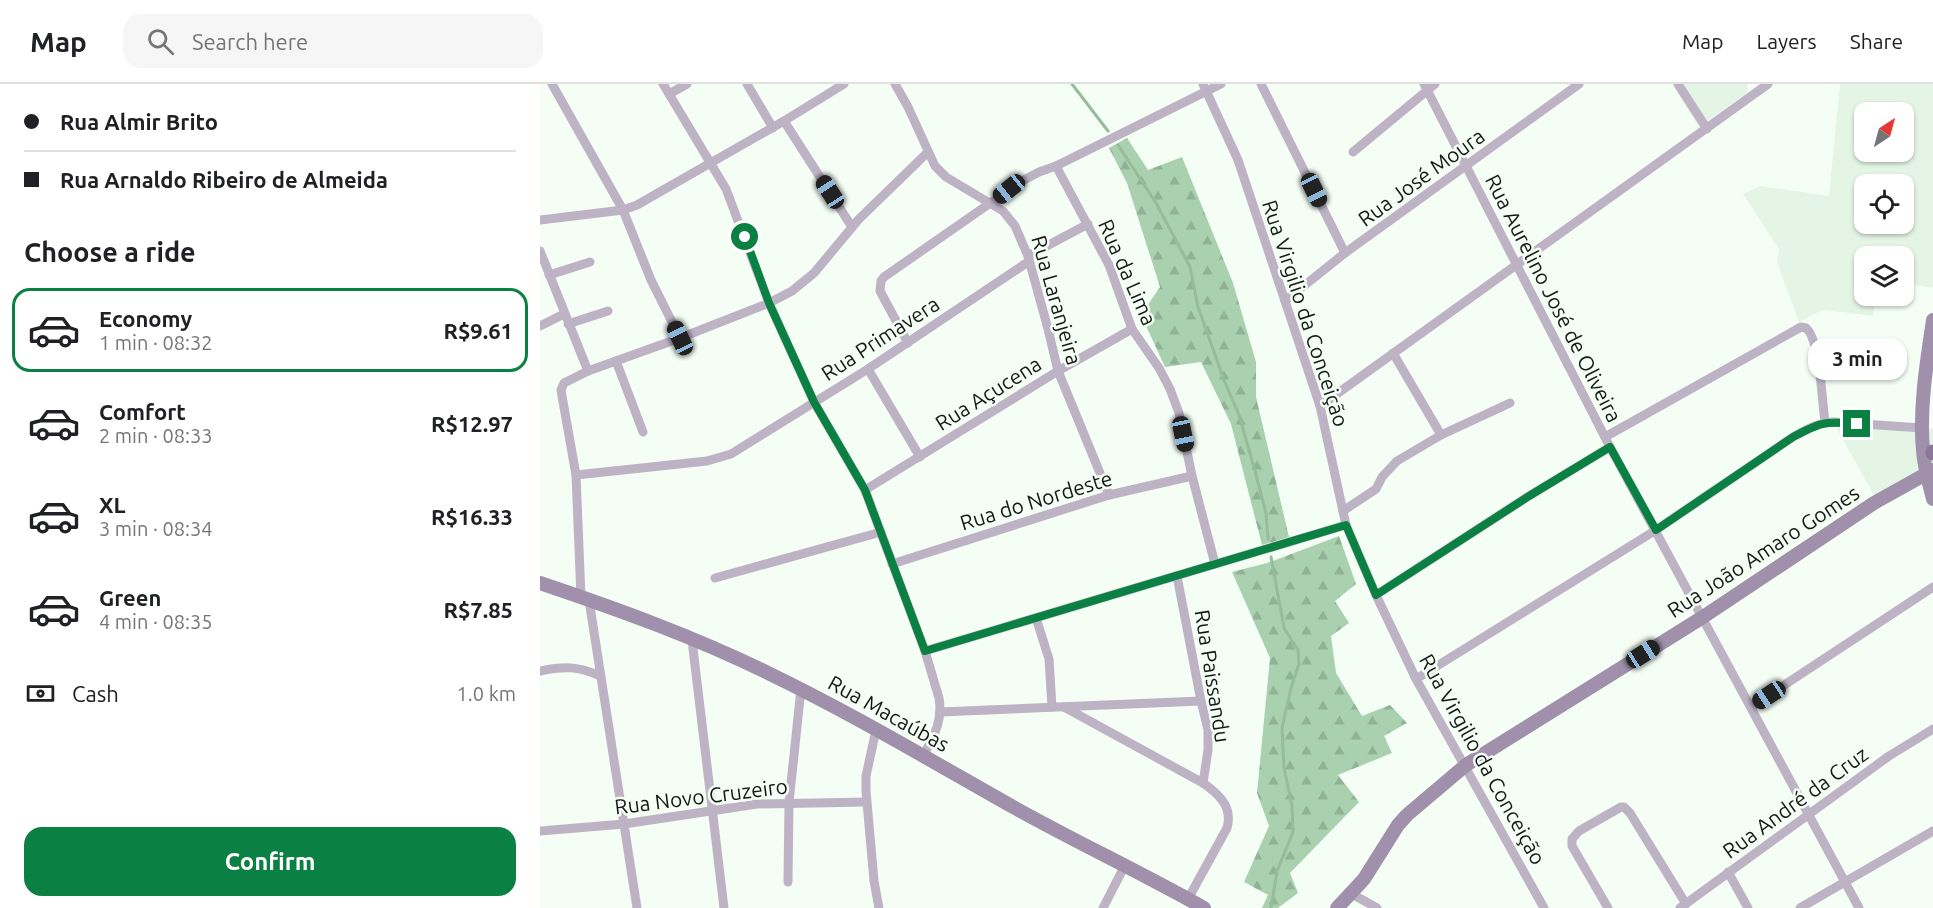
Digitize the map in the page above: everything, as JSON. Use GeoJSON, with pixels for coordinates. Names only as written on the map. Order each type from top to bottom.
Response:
{"type":"FeatureCollection","features":[{"type":"Feature","properties":{"kind":"street"},"geometry":{"type":"LineString","coordinates":[[552,84],[622,210],[651,280],[680,338]]}},
{"type":"Feature","properties":{"kind":"street"},"geometry":{"type":"LineString","coordinates":[[663,84],[732,202],[769,303],[814,402],[865,490],[925,651],[939,698],[938,729],[923,756]]}},
{"type":"Feature","properties":{"kind":"street"},"geometry":{"type":"LineString","coordinates":[[669,94],[687,84]]}},
{"type":"Feature","properties":{"kind":"street"},"geometry":{"type":"LineString","coordinates":[[747,84],[773,128]]}},
{"type":"Feature","properties":{"kind":"street"},"geometry":{"type":"LineString","coordinates":[[540,220],[622,210],[646,201],[773,128],[843,84]]}},
{"type":"Feature","properties":{"kind":"street","name":"Rua Laranjeira"},"geometry":{"type":"LineString","coordinates":[[896,84],[935,166],[946,177],[1003,211],[1015,226],[1028,259],[1058,371],[1109,495]]}},
{"type":"Feature","properties":{"kind":"street"},"geometry":{"type":"LineString","coordinates":[[908,343],[880,291],[881,281],[1022,181],[1056,166],[1205,88],[1221,84]]}},
{"type":"Feature","properties":{"kind":"street"},"geometry":{"type":"LineString","coordinates":[[1262,84],[1345,254]]}},
{"type":"Feature","properties":{"kind":"street"},"geometry":{"type":"LineString","coordinates":[[1353,152],[1425,87],[1435,84]]}},
{"type":"Feature","properties":{"kind":"street","name":"Rua José Moura"},"geometry":{"type":"LineString","coordinates":[[1285,301],[1345,254],[1579,84]]}},
{"type":"Feature","properties":{"kind":"street"},"geometry":{"type":"LineString","coordinates":[[1678,84],[1707,129]]}},
{"type":"Feature","properties":{"kind":"street"},"geometry":{"type":"LineString","coordinates":[[1320,406],[1768,85]]}},
{"type":"Feature","properties":{"kind":"street","name":"Rua Aurelino José de Oliveira"},"geometry":{"type":"LineString","coordinates":[[1425,87],[1610,447],[1859,908]]}},
{"type":"Feature","properties":{"kind":"street","name":"Rua Virgilio da Conceição"},"geometry":{"type":"LineString","coordinates":[[1205,88],[1238,160],[1320,406],[1346,525],[1416,679],[1544,908]]}},
{"type":"Feature","properties":{"kind":"street"},"geometry":{"type":"LineString","coordinates":[[784,121],[852,227]]}},
{"type":"Feature","properties":{"kind":"street"},"geometry":{"type":"LineString","coordinates":[[637,908],[600,676],[585,598],[576,475],[561,390],[568,380],[769,303],[792,291],[814,273],[852,227],[928,152]]}},
{"type":"Feature","properties":{"kind":"street","name":"Rua da Lima"},"geometry":{"type":"LineString","coordinates":[[1056,166],[1109,265],[1132,328],[1170,388],[1179,413],[1192,476],[1215,564]]}},
{"type":"Feature","properties":{"kind":"street","name":"Rua Primavera"},"geometry":{"type":"LineString","coordinates":[[576,475],[707,461],[740,449],[908,343],[1028,259],[1088,224]]}},
{"type":"Feature","properties":{"kind":"street"},"geometry":{"type":"LineString","coordinates":[[540,251],[545,271],[588,372]]}},
{"type":"Feature","properties":{"kind":"street"},"geometry":{"type":"LineString","coordinates":[[545,271],[590,262]]}},
{"type":"Feature","properties":{"kind":"street"},"geometry":{"type":"LineString","coordinates":[[568,324],[608,311]]}},
{"type":"Feature","properties":{"kind":"street"},"geometry":{"type":"LineString","coordinates":[[540,326],[564,314]]}},
{"type":"Feature","properties":{"kind":"street"},"geometry":{"type":"LineString","coordinates":[[1933,320],[1926,369],[1922,428],[1923,449],[1930,472],[1933,500]]}},
{"type":"Feature","properties":{"kind":"street"},"geometry":{"type":"LineString","coordinates":[[1605,437],[1801,327],[1806,328],[1813,337],[1825,422]]}},
{"type":"Feature","properties":{"kind":"street","name":"Rua Açucena"},"geometry":{"type":"LineString","coordinates":[[865,490],[1132,328]]}},
{"type":"Feature","properties":{"kind":"street"},"geometry":{"type":"LineString","coordinates":[[1393,353],[1441,435]]}},
{"type":"Feature","properties":{"kind":"street"},"geometry":{"type":"LineString","coordinates":[[616,362],[643,432]]}},
{"type":"Feature","properties":{"kind":"street"},"geometry":{"type":"LineString","coordinates":[[868,369],[920,457]]}},
{"type":"Feature","properties":{"kind":"street"},"geometry":{"type":"LineString","coordinates":[[1342,512],[1376,489],[1382,477],[1396,461],[1441,435],[1510,403]]}},
{"type":"Feature","properties":{"kind":"street"},"geometry":{"type":"LineString","coordinates":[[1416,679],[1656,530],[1793,437],[1825,422],[1922,428]]}},
{"type":"Feature","properties":{"kind":"street"},"geometry":{"type":"LineString","coordinates":[[1376,595],[1529,496],[1610,447]]}},
{"type":"Feature","properties":{"kind":"street","name":"Rua João Amaro Gomes"},"geometry":{"type":"LineString","coordinates":[[1336,908],[1364,879],[1398,825],[1407,815],[1466,765],[1703,617],[1874,503],[1930,472]]}},
{"type":"Feature","properties":{"kind":"street","name":"Rua do Nordeste"},"geometry":{"type":"LineString","coordinates":[[892,564],[1109,495],[1192,476]]}},
{"type":"Feature","properties":{"kind":"street"},"geometry":{"type":"LineString","coordinates":[[925,651],[1346,525]]}},
{"type":"Feature","properties":{"kind":"street"},"geometry":{"type":"LineString","coordinates":[[715,578],[881,532]]}},
{"type":"Feature","properties":{"kind":"street","name":"Rua Paissandu"},"geometry":{"type":"LineString","coordinates":[[1178,576],[1209,740],[1207,768],[1203,783]]}},
{"type":"Feature","properties":{"kind":"street","name":"Rua Macaúbas"},"geometry":{"type":"LineString","coordinates":[[540,583],[692,639],[801,689],[1124,867],[1204,908]]}},
{"type":"Feature","properties":{"kind":"street"},"geometry":{"type":"LineString","coordinates":[[1751,707],[1933,587]]}},
{"type":"Feature","properties":{"kind":"street"},"geometry":{"type":"LineString","coordinates":[[1036,618],[1049,659],[1052,707]]}},
{"type":"Feature","properties":{"kind":"street"},"geometry":{"type":"LineString","coordinates":[[692,639],[724,908]]}},
{"type":"Feature","properties":{"kind":"street"},"geometry":{"type":"LineString","coordinates":[[540,671],[573,667],[600,676]]}},
{"type":"Feature","properties":{"kind":"street"},"geometry":{"type":"LineString","coordinates":[[788,882],[789,802],[801,689]]}},
{"type":"Feature","properties":{"kind":"street"},"geometry":{"type":"LineString","coordinates":[[940,712],[1201,701]]}},
{"type":"Feature","properties":{"kind":"street"},"geometry":{"type":"LineString","coordinates":[[1064,707],[1203,783],[1225,802],[1229,822],[1188,899]]}},
{"type":"Feature","properties":{"kind":"street","name":"Rua André da Cruz"},"geometry":{"type":"LineString","coordinates":[[1683,906],[1889,756],[1933,729]]}},
{"type":"Feature","properties":{"kind":"street"},"geometry":{"type":"LineString","coordinates":[[876,730],[866,776],[866,802],[879,908]]}},
{"type":"Feature","properties":{"kind":"street","name":"Rua Novo Cruzeiro"},"geometry":{"type":"LineString","coordinates":[[540,831],[624,824],[757,804],[866,802]]}},
{"type":"Feature","properties":{"kind":"street"},"geometry":{"type":"LineString","coordinates":[[1608,908],[1572,846],[1572,840],[1579,831],[1621,807],[1628,810],[1632,816],[1683,906]]}},
{"type":"Feature","properties":{"kind":"street"},"geometry":{"type":"LineString","coordinates":[[1800,908],[1933,831]]}},
{"type":"Feature","properties":{"kind":"street"},"geometry":{"type":"LineString","coordinates":[[1103,908],[1124,867]]}},
{"type":"Feature","properties":{"kind":"street"},"geometry":{"type":"LineString","coordinates":[[1728,872],[1748,908]]}},
{"type":"Feature","properties":{"kind":"street"},"geometry":{"type":"LineString","coordinates":[[1352,894],[1377,908]]}},
{"type":"Feature","properties":{"kind":"shaded area"},"geometry":{"type":"Polygon","coordinates":[[[1672,84],[1747,84],[1748,92],[1699,127],[1672,84]]]}},
{"type":"Feature","properties":{"kind":"shaded area"},"geometry":{"type":"Polygon","coordinates":[[[1840,84],[1933,84],[1933,288],[1914,285],[1914,246],[1854,246],[1854,306],[1874,306],[1873,316],[1823,310],[1799,322],[1777,262],[1779,249],[1743,194],[1760,186],[1829,196],[1840,84]]]}},
{"type":"Feature","properties":{"kind":"shaded area"},"geometry":{"type":"Polygon","coordinates":[[[1836,427],[1933,429],[1933,478],[1875,497],[1836,427]]]}},
{"type":"Feature","properties":{"kind":"green space"},"geometry":{"type":"Polygon","coordinates":[[[1127,138],[1148,170],[1182,157],[1233,283],[1256,362],[1256,397],[1289,537],[1262,545],[1231,424],[1201,362],[1165,367],[1141,315],[1160,287],[1127,183],[1109,148],[1127,138]]]}},
{"type":"Feature","properties":{"kind":"green space"},"geometry":{"type":"Polygon","coordinates":[[[1339,536],[1356,584],[1335,601],[1349,623],[1331,636],[1336,673],[1362,716],[1390,705],[1407,723],[1384,736],[1392,753],[1338,775],[1359,802],[1290,873],[1298,893],[1278,908],[1262,908],[1268,895],[1244,882],[1269,826],[1257,793],[1270,658],[1232,572],[1267,563],[1339,536]]]}},
{"type":"Feature","properties":{"kind":"waterway"},"geometry":{"type":"LineString","coordinates":[[1072,84],[1108,131]]}},
{"type":"Feature","properties":{"kind":"waterway"},"geometry":{"type":"LineString","coordinates":[[1118,145],[1156,203],[1190,267],[1198,307],[1239,415],[1266,513],[1268,539]]}},
{"type":"Feature","properties":{"kind":"waterway"},"geometry":{"type":"LineString","coordinates":[[1271,557],[1284,628],[1298,650],[1299,664],[1282,728],[1284,768],[1292,806],[1293,832],[1277,871],[1271,908]]}},
{"type":"Feature","properties":{"kind":"route"},"geometry":{"type":"LineString","coordinates":[[745,237],[769,303],[814,402],[865,490],[925,651],[1346,525],[1376,595],[1529,496],[1610,447],[1656,530],[1808,429],[1825,422],[1857,424]]}}]}
